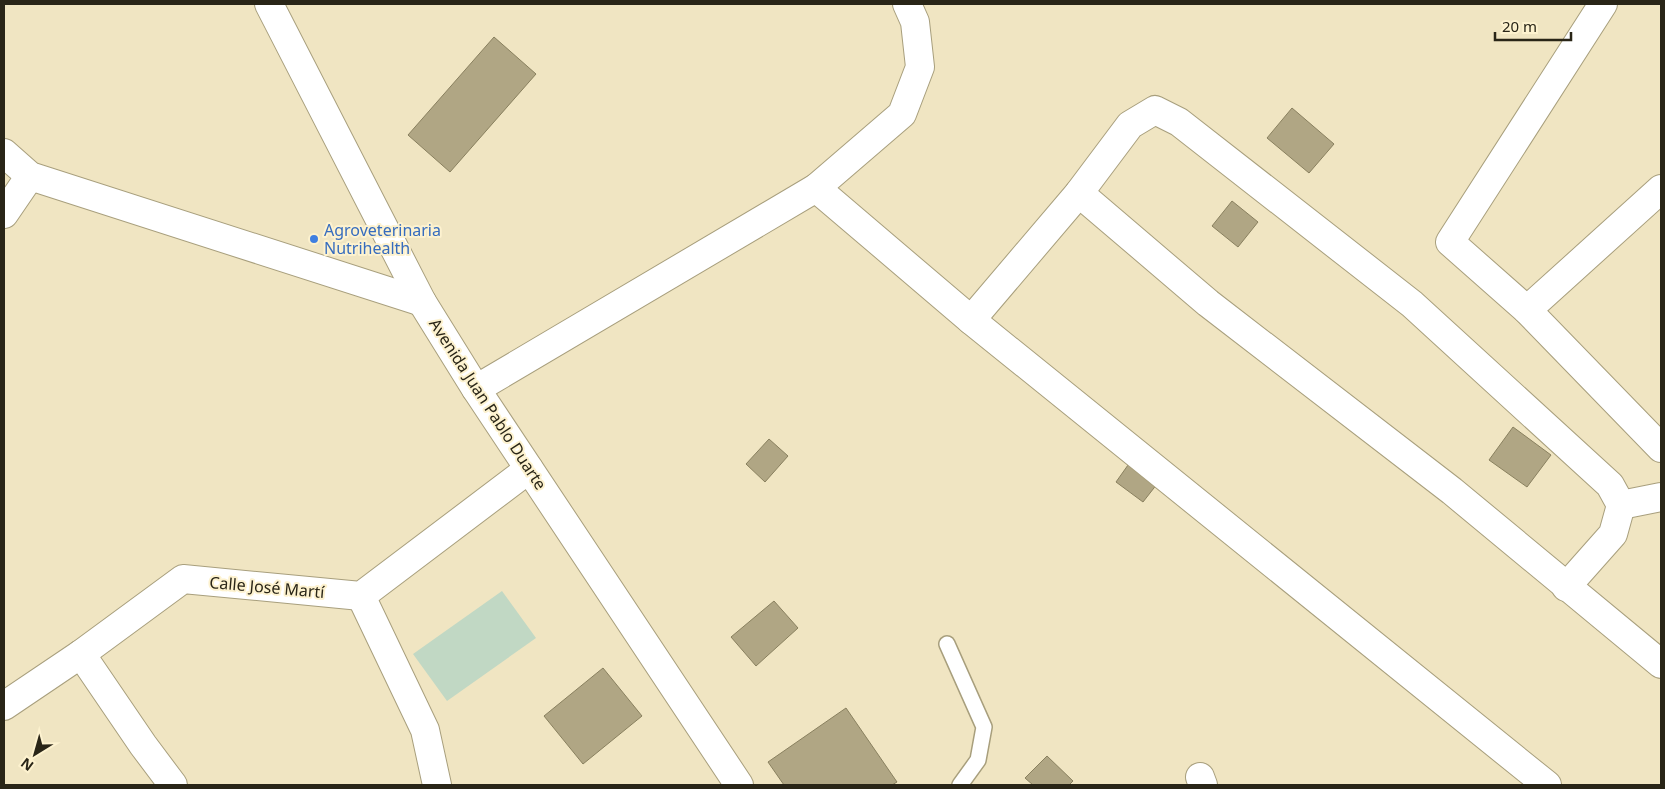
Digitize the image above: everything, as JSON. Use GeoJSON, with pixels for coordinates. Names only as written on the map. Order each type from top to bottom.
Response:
{"type":"FeatureCollection","features":[{"type":"Feature","properties":{"kind":"street","name":"Avenida Juan Pablo Duarte"},"geometry":{"type":"LineString","coordinates":[[268,4],[422,302],[476,389],[739,785]]}},
{"type":"Feature","properties":{"kind":"street"},"geometry":{"type":"LineString","coordinates":[[476,389],[816,188],[902,114],[920,67],[915,22],[907,4]]}},
{"type":"Feature","properties":{"kind":"street"},"geometry":{"type":"LineString","coordinates":[[1603,4],[1450,242],[1527,310],[1661,448]]}},
{"type":"Feature","properties":{"kind":"street"},"geometry":{"type":"LineString","coordinates":[[971,320],[1079,193],[1130,125],[1155,110],[1179,122],[1412,304],[1610,485],[1621,505],[1613,534],[1566,586]]}},
{"type":"Feature","properties":{"kind":"street"},"geometry":{"type":"LineString","coordinates":[[4,153],[30,176],[422,302]]}},
{"type":"Feature","properties":{"kind":"street"},"geometry":{"type":"LineString","coordinates":[[4,214],[30,176]]}},
{"type":"Feature","properties":{"kind":"street"},"geometry":{"type":"LineString","coordinates":[[816,188],[971,320],[1547,785]]}},
{"type":"Feature","properties":{"kind":"street"},"geometry":{"type":"LineString","coordinates":[[1527,310],[1661,189]]}},
{"type":"Feature","properties":{"kind":"street"},"geometry":{"type":"LineString","coordinates":[[1079,193],[1208,303],[1452,491],[1661,664]]}},
{"type":"Feature","properties":{"kind":"street"},"geometry":{"type":"LineString","coordinates":[[437,785],[425,730],[361,596],[530,469]]}},
{"type":"Feature","properties":{"kind":"street"},"geometry":{"type":"LineString","coordinates":[[1621,505],[1661,497]]}},
{"type":"Feature","properties":{"kind":"street","name":"Calle José Martí"},"geometry":{"type":"LineString","coordinates":[[4,706],[81,654],[183,579],[361,596]]}},
{"type":"Feature","properties":{"kind":"street"},"geometry":{"type":"LineString","coordinates":[[81,654],[172,785]]}},
{"type":"Feature","properties":{"kind":"lane"},"geometry":{"type":"LineString","coordinates":[[947,644],[984,727],[978,760],[960,785]]}},
{"type":"Feature","properties":{"kind":"green space"},"geometry":{"type":"Polygon","coordinates":[[[502,591],[536,638],[447,701],[413,654],[502,591]]]}},
{"type":"Feature","properties":{"kind":"building"},"geometry":{"type":"Polygon","coordinates":[[[494,37],[536,74],[450,172],[408,135],[494,37]]]}},
{"type":"Feature","properties":{"kind":"building"},"geometry":{"type":"Polygon","coordinates":[[[1292,108],[1334,144],[1309,173],[1267,138],[1292,108]]]}},
{"type":"Feature","properties":{"kind":"building"},"geometry":{"type":"Polygon","coordinates":[[[1232,201],[1258,222],[1238,247],[1212,226],[1232,201]]]}},
{"type":"Feature","properties":{"kind":"building"},"geometry":{"type":"Polygon","coordinates":[[[1513,427],[1551,455],[1527,487],[1489,460],[1513,427]]]}},
{"type":"Feature","properties":{"kind":"building"},"geometry":{"type":"Polygon","coordinates":[[[769,439],[788,456],[765,482],[746,464],[769,439]]]}},
{"type":"Feature","properties":{"kind":"building"},"geometry":{"type":"Polygon","coordinates":[[[1133,458],[1161,479],[1143,502],[1116,482],[1133,458]]]}},
{"type":"Feature","properties":{"kind":"building"},"geometry":{"type":"Polygon","coordinates":[[[774,601],[798,628],[756,666],[731,637],[774,601]]]}},
{"type":"Feature","properties":{"kind":"building"},"geometry":{"type":"Polygon","coordinates":[[[603,668],[642,716],[583,764],[544,716],[603,668]]]}},
{"type":"Feature","properties":{"kind":"building"},"geometry":{"type":"Polygon","coordinates":[[[846,708],[897,782],[892,785],[784,785],[768,762],[846,708]]]}},
{"type":"Feature","properties":{"kind":"building"},"geometry":{"type":"Polygon","coordinates":[[[1047,756],[1073,781],[1069,785],[1033,785],[1025,778],[1047,756]]]}},
{"type":"Feature","properties":{"kind":"place","name":"Agroveterinaria Nutrihealth"},"geometry":{"type":"Point","coordinates":[314,239]}}]}
